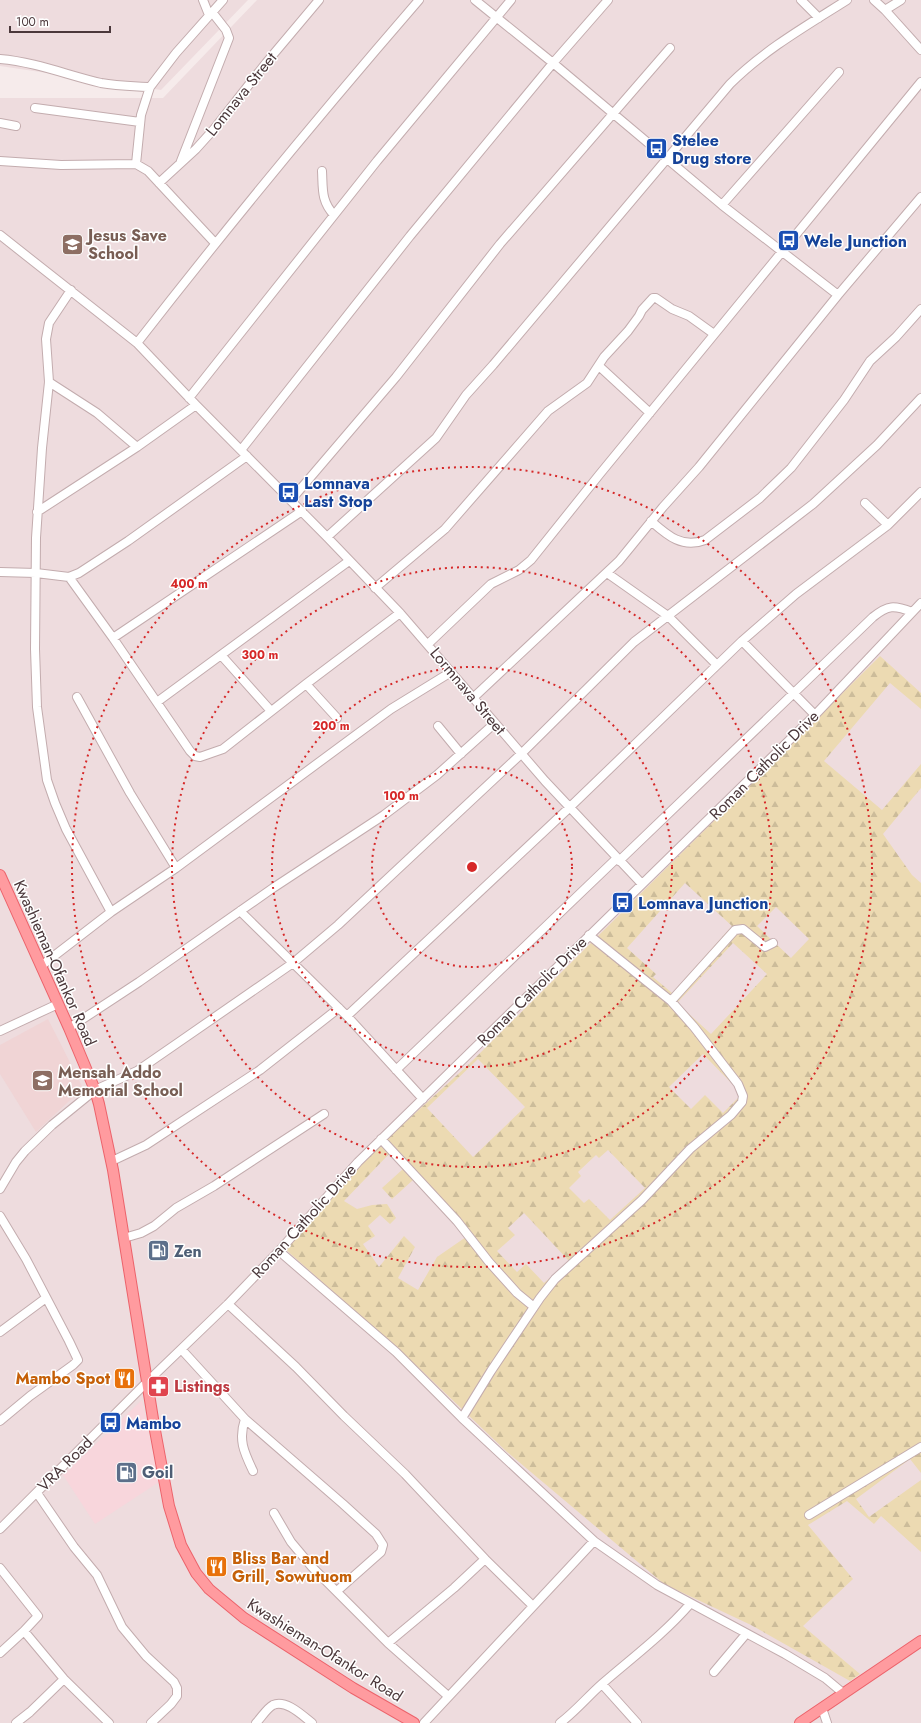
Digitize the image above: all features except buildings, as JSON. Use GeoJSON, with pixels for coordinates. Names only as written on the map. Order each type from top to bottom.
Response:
{"type":"FeatureCollection","features":[{"type":"Feature","properties":{"kind":"main road","name":"Kwashieman-Ofankor Road"},"geometry":{"type":"LineString","coordinates":[[0,876],[69,1028],[95,1090],[112,1161],[162,1471],[180,1545],[196,1573],[209,1589],[260,1630],[352,1688],[410,1722]]}},
{"type":"Feature","properties":{"kind":"main road"},"geometry":{"type":"LineString","coordinates":[[800,1723],[842,1693],[921,1641]]}},
{"type":"Feature","properties":{"kind":"street"},"geometry":{"type":"LineString","coordinates":[[180,163],[229,38],[226,30],[211,13],[203,0]]}},
{"type":"Feature","properties":{"kind":"street"},"geometry":{"type":"LineString","coordinates":[[136,164],[140,122],[146,96],[150,87],[176,53],[223,0]]}},
{"type":"Feature","properties":{"kind":"street","name":"Lomnava Street"},"geometry":{"type":"LineString","coordinates":[[159,183],[196,149],[218,124],[266,63],[319,0]]}},
{"type":"Feature","properties":{"kind":"street"},"geometry":{"type":"LineString","coordinates":[[137,343],[215,243],[357,71],[419,0]]}},
{"type":"Feature","properties":{"kind":"street"},"geometry":{"type":"LineString","coordinates":[[475,0],[553,63],[722,205],[838,295]]}},
{"type":"Feature","properties":{"kind":"street"},"geometry":{"type":"LineString","coordinates":[[189,398],[334,215],[511,0]]}},
{"type":"Feature","properties":{"kind":"street"},"geometry":{"type":"LineString","coordinates":[[0,572],[36,573],[69,577],[79,573],[128,541],[244,453],[410,236],[553,63],[608,0]]}},
{"type":"Feature","properties":{"kind":"street"},"geometry":{"type":"LineString","coordinates":[[801,0],[819,18]]}},
{"type":"Feature","properties":{"kind":"street"},"geometry":{"type":"LineString","coordinates":[[327,537],[436,438],[466,396],[730,84],[762,55],[847,0]]}},
{"type":"Feature","properties":{"kind":"street"},"geometry":{"type":"LineString","coordinates":[[874,0],[919,43]]}},
{"type":"Feature","properties":{"kind":"street"},"geometry":{"type":"LineString","coordinates":[[885,10],[901,0]]}},
{"type":"Feature","properties":{"kind":"street"},"geometry":{"type":"LineString","coordinates":[[291,500],[396,377],[491,254],[670,48]]}},
{"type":"Feature","properties":{"kind":"street"},"geometry":{"type":"LineString","coordinates":[[0,58],[33,64],[101,83],[122,86],[150,87]]}},
{"type":"Feature","properties":{"kind":"street"},"geometry":{"type":"LineString","coordinates":[[722,205],[839,72]]}},
{"type":"Feature","properties":{"kind":"street"},"geometry":{"type":"LineString","coordinates":[[428,644],[491,584],[519,570],[531,560],[921,82]]}},
{"type":"Feature","properties":{"kind":"street"},"geometry":{"type":"LineString","coordinates":[[35,108],[140,122]]}},
{"type":"Feature","properties":{"kind":"street"},"geometry":{"type":"LineString","coordinates":[[0,123],[16,126]]}},
{"type":"Feature","properties":{"kind":"street"},"geometry":{"type":"LineString","coordinates":[[0,161],[61,165],[136,164],[148,171],[215,243]]}},
{"type":"Feature","properties":{"kind":"street"},"geometry":{"type":"LineString","coordinates":[[322,171],[324,200],[327,207],[334,215]]}},
{"type":"Feature","properties":{"kind":"street"},"geometry":{"type":"LineString","coordinates":[[473,698],[607,573],[699,467],[838,295],[921,197]]}},
{"type":"Feature","properties":{"kind":"street","name":"Lormnava Street"},"geometry":{"type":"LineString","coordinates":[[0,235],[137,343],[196,406],[302,511],[400,613],[569,808],[642,884]]}},
{"type":"Feature","properties":{"kind":"street"},"geometry":{"type":"LineString","coordinates":[[71,290],[53,316],[48,328],[46,351],[49,382],[37,512],[37,707],[47,780],[66,829],[111,912]]}},
{"type":"Feature","properties":{"kind":"street"},"geometry":{"type":"LineString","coordinates":[[375,588],[445,529],[548,411],[580,389],[592,378],[607,354],[640,316],[642,310],[654,298],[672,309],[689,316],[714,334]]}},
{"type":"Feature","properties":{"kind":"street"},"geometry":{"type":"LineString","coordinates":[[651,521],[674,540],[698,542],[705,540],[760,498],[799,459],[844,400],[870,361],[896,337],[921,309]]}},
{"type":"Feature","properties":{"kind":"street"},"geometry":{"type":"LineString","coordinates":[[599,366],[650,413]]}},
{"type":"Feature","properties":{"kind":"street"},"geometry":{"type":"LineString","coordinates":[[49,382],[97,413],[137,447]]}},
{"type":"Feature","properties":{"kind":"street"},"geometry":{"type":"LineString","coordinates":[[0,1189],[16,1162],[25,1151],[52,1125],[95,1090],[137,1071],[293,963],[364,902],[450,818],[521,754],[634,642],[813,504],[877,445],[921,398]]}},
{"type":"Feature","properties":{"kind":"street"},"geometry":{"type":"LineString","coordinates":[[37,512],[137,447],[196,406]]}},
{"type":"Feature","properties":{"kind":"street"},"geometry":{"type":"LineString","coordinates":[[347,1016],[569,808],[742,641],[796,594],[888,525],[921,492]]}},
{"type":"Feature","properties":{"kind":"street"},"geometry":{"type":"LineString","coordinates":[[866,503],[888,525]]}},
{"type":"Feature","properties":{"kind":"street"},"geometry":{"type":"LineString","coordinates":[[113,638],[302,511]]}},
{"type":"Feature","properties":{"kind":"street"},"geometry":{"type":"LineString","coordinates":[[157,702],[349,561]]}},
{"type":"Feature","properties":{"kind":"street"},"geometry":{"type":"LineString","coordinates":[[607,573],[668,616],[717,665]]}},
{"type":"Feature","properties":{"kind":"street"},"geometry":{"type":"LineString","coordinates":[[69,577],[113,638],[190,751],[195,756],[200,757],[223,749],[400,613]]}},
{"type":"Feature","properties":{"kind":"street","name":"Roman Catholic Drive"},"geometry":{"type":"LineString","coordinates":[[147,1382],[182,1350],[279,1251],[358,1162],[814,715],[921,603]]}},
{"type":"Feature","properties":{"kind":"street"},"geometry":{"type":"LineString","coordinates":[[396,1070],[795,694],[873,617],[884,608],[898,608],[912,612]]}},
{"type":"Feature","properties":{"kind":"street"},"geometry":{"type":"LineString","coordinates":[[742,641],[814,715]]}},
{"type":"Feature","properties":{"kind":"street"},"geometry":{"type":"LineString","coordinates":[[221,655],[271,711]]}},
{"type":"Feature","properties":{"kind":"street"},"geometry":{"type":"LineString","coordinates":[[41,966],[111,912],[176,868],[391,710],[452,672]]}},
{"type":"Feature","properties":{"kind":"street"},"geometry":{"type":"LineString","coordinates":[[306,684],[337,718]]}},
{"type":"Feature","properties":{"kind":"street"},"geometry":{"type":"LineString","coordinates":[[78,697],[130,793],[176,868]]}},
{"type":"Feature","properties":{"kind":"street"},"geometry":{"type":"LineString","coordinates":[[69,1028],[139,982],[273,888],[384,814],[437,775],[495,723]]}},
{"type":"Feature","properties":{"kind":"street"},"geometry":{"type":"LineString","coordinates":[[438,726],[461,754]]}},
{"type":"Feature","properties":{"kind":"street"},"geometry":{"type":"LineString","coordinates":[[240,911],[347,1016],[423,1099]]}},
{"type":"Feature","properties":{"kind":"street"},"geometry":{"type":"LineString","coordinates":[[671,1001],[735,930],[743,929],[765,947],[773,943]]}},
{"type":"Feature","properties":{"kind":"street"},"geometry":{"type":"LineString","coordinates":[[462,1418],[491,1371],[534,1307],[556,1279],[642,1200],[690,1149],[731,1115],[742,1102],[743,1096],[738,1084],[694,1027],[671,1001],[589,935]]}},
{"type":"Feature","properties":{"kind":"street"},"geometry":{"type":"LineString","coordinates":[[0,1032],[58,1004]]}},
{"type":"Feature","properties":{"kind":"street"},"geometry":{"type":"LineString","coordinates":[[112,1161],[146,1145],[260,1070],[339,1008]]}},
{"type":"Feature","properties":{"kind":"street"},"geometry":{"type":"LineString","coordinates":[[124,1238],[141,1233],[154,1226],[176,1208],[214,1186],[324,1114]]}},
{"type":"Feature","properties":{"kind":"street"},"geometry":{"type":"LineString","coordinates":[[381,1139],[456,1221],[489,1262],[517,1293],[534,1307]]}},
{"type":"Feature","properties":{"kind":"street"},"geometry":{"type":"LineString","coordinates":[[0,1216],[26,1259],[69,1341],[77,1361],[30,1396],[0,1421]]}},
{"type":"Feature","properties":{"kind":"street"},"geometry":{"type":"LineString","coordinates":[[279,1251],[396,1352],[462,1418],[594,1541],[657,1586],[785,1654],[825,1678],[842,1693]]}},
{"type":"Feature","properties":{"kind":"street"},"geometry":{"type":"LineString","coordinates":[[0,1332],[46,1298]]}},
{"type":"Feature","properties":{"kind":"street"},"geometry":{"type":"LineString","coordinates":[[228,1304],[296,1367],[344,1416],[405,1474],[485,1559],[533,1606]]}},
{"type":"Feature","properties":{"kind":"street"},"geometry":{"type":"LineString","coordinates":[[182,1350],[245,1419],[376,1534],[383,1546],[381,1552],[337,1591]]}},
{"type":"Feature","properties":{"kind":"street","name":"VRA Road"},"geometry":{"type":"LineString","coordinates":[[0,1529],[147,1382]]}},
{"type":"Feature","properties":{"kind":"street"},"geometry":{"type":"LineString","coordinates":[[245,1419],[241,1434],[242,1445],[253,1471]]}},
{"type":"Feature","properties":{"kind":"street"},"geometry":{"type":"LineString","coordinates":[[809,1515],[921,1447]]}},
{"type":"Feature","properties":{"kind":"street"},"geometry":{"type":"LineString","coordinates":[[37,1493],[74,1547],[97,1576],[122,1627],[146,1656],[174,1682],[177,1688],[177,1696],[171,1704],[151,1723]]}},
{"type":"Feature","properties":{"kind":"street"},"geometry":{"type":"LineString","coordinates":[[274,1513],[291,1542],[337,1591],[388,1643],[448,1696]]}},
{"type":"Feature","properties":{"kind":"street"},"geometry":{"type":"LineString","coordinates":[[424,1723],[594,1541]]}},
{"type":"Feature","properties":{"kind":"street"},"geometry":{"type":"LineString","coordinates":[[388,1643],[454,1588],[485,1559]]}},
{"type":"Feature","properties":{"kind":"street"},"geometry":{"type":"LineString","coordinates":[[0,1568],[11,1584],[38,1616],[0,1653]]}},
{"type":"Feature","properties":{"kind":"street"},"geometry":{"type":"LineString","coordinates":[[560,1723],[602,1684],[650,1644],[674,1622],[690,1604]]}},
{"type":"Feature","properties":{"kind":"street"},"geometry":{"type":"LineString","coordinates":[[24,1631],[64,1679],[110,1723]]}},
{"type":"Feature","properties":{"kind":"street"},"geometry":{"type":"LineString","coordinates":[[714,1672],[746,1634]]}},
{"type":"Feature","properties":{"kind":"street"},"geometry":{"type":"LineString","coordinates":[[16,1723],[30,1712],[64,1679]]}},
{"type":"Feature","properties":{"kind":"street"},"geometry":{"type":"LineString","coordinates":[[602,1684],[637,1723]]}},
{"type":"Feature","properties":{"kind":"street"},"geometry":{"type":"LineString","coordinates":[[256,1723],[274,1704],[280,1704],[288,1705],[312,1723]]}},
{"type":"Feature","properties":{"kind":"street"},"geometry":{"type":"LineString","coordinates":[[822,1708],[827,1723]]}},
{"type":"Feature","properties":{"kind":"shaded area"},"geometry":{"type":"Polygon","coordinates":[[[0,0],[248,0],[161,90],[0,66],[0,0]]]}},
{"type":"Feature","properties":{"kind":"shaded area"},"geometry":{"type":"Polygon","coordinates":[[[257,0],[921,0],[921,1723],[0,1723],[0,98],[163,98],[257,0]]]}},
{"type":"Feature","properties":{"kind":"shaded area","name":"Mensah Addo Memorial School"},"geometry":{"type":"Polygon","coordinates":[[[48,1019],[83,1088],[36,1132],[0,1074],[0,1045],[48,1019]]]}},
{"type":"Feature","properties":{"kind":"shaded area"},"geometry":{"type":"Polygon","coordinates":[[[142,1400],[159,1482],[95,1524],[63,1475],[142,1400]]]}},
{"type":"Feature","properties":{"kind":"green space"},"geometry":{"type":"Polygon","coordinates":[[[880,656],[921,693],[921,709],[890,683],[824,761],[882,810],[921,764],[921,788],[883,834],[912,875],[921,883],[921,1473],[910,1459],[856,1499],[869,1517],[921,1480],[921,1552],[881,1516],[874,1524],[847,1501],[808,1525],[853,1579],[803,1626],[860,1674],[850,1681],[751,1625],[664,1584],[507,1452],[420,1369],[284,1248],[379,1146],[467,1066],[880,656]],[[685,883],[627,948],[656,974],[653,977],[672,993],[732,926],[685,883]],[[776,907],[757,926],[791,958],[809,939],[776,907]],[[733,943],[677,1003],[711,1034],[767,974],[733,943]],[[703,1054],[669,1087],[691,1109],[705,1095],[723,1113],[742,1094],[703,1054]],[[478,1059],[427,1108],[473,1157],[525,1107],[478,1059]],[[608,1150],[599,1158],[596,1155],[578,1172],[581,1176],[569,1188],[584,1203],[589,1199],[610,1220],[645,1188],[608,1150]],[[389,1154],[344,1201],[357,1209],[372,1205],[387,1204],[396,1218],[390,1224],[380,1215],[368,1226],[375,1236],[363,1244],[379,1267],[404,1236],[415,1247],[398,1278],[418,1290],[437,1257],[466,1237],[413,1180],[392,1199],[382,1188],[403,1169],[389,1154]],[[524,1213],[508,1228],[515,1235],[497,1251],[517,1272],[526,1264],[544,1283],[569,1261],[524,1213]]]}},
{"type":"Feature","properties":{"kind":"place","name":"Stelee Drug store"},"geometry":{"type":"Point","coordinates":[657,149]}},
{"type":"Feature","properties":{"kind":"place","name":"Wele Junction"},"geometry":{"type":"Point","coordinates":[788,241]}},
{"type":"Feature","properties":{"kind":"place","name":"Jesus Save School"},"geometry":{"type":"Point","coordinates":[72,244]}},
{"type":"Feature","properties":{"kind":"place","name":"Lomnava Last Stop"},"geometry":{"type":"Point","coordinates":[289,492]}},
{"type":"Feature","properties":{"kind":"place","name":"Lomnava Junction"},"geometry":{"type":"Point","coordinates":[622,903]}},
{"type":"Feature","properties":{"kind":"place","name":"Mensah Addo Memorial School"},"geometry":{"type":"Point","coordinates":[42,1081]}},
{"type":"Feature","properties":{"kind":"place","name":"Zen"},"geometry":{"type":"Point","coordinates":[158,1251]}},
{"type":"Feature","properties":{"kind":"place","name":"Mambo Spot"},"geometry":{"type":"Point","coordinates":[125,1378]}},
{"type":"Feature","properties":{"kind":"place","name":"Listings"},"geometry":{"type":"Point","coordinates":[159,1386]}},
{"type":"Feature","properties":{"kind":"place","name":"Mambo"},"geometry":{"type":"Point","coordinates":[110,1423]}},
{"type":"Feature","properties":{"kind":"place","name":"Goil"},"geometry":{"type":"Point","coordinates":[127,1472]}},
{"type":"Feature","properties":{"kind":"place","name":"Bliss Bar and Grill, Sowutuom"},"geometry":{"type":"Point","coordinates":[217,1567]}}]}
